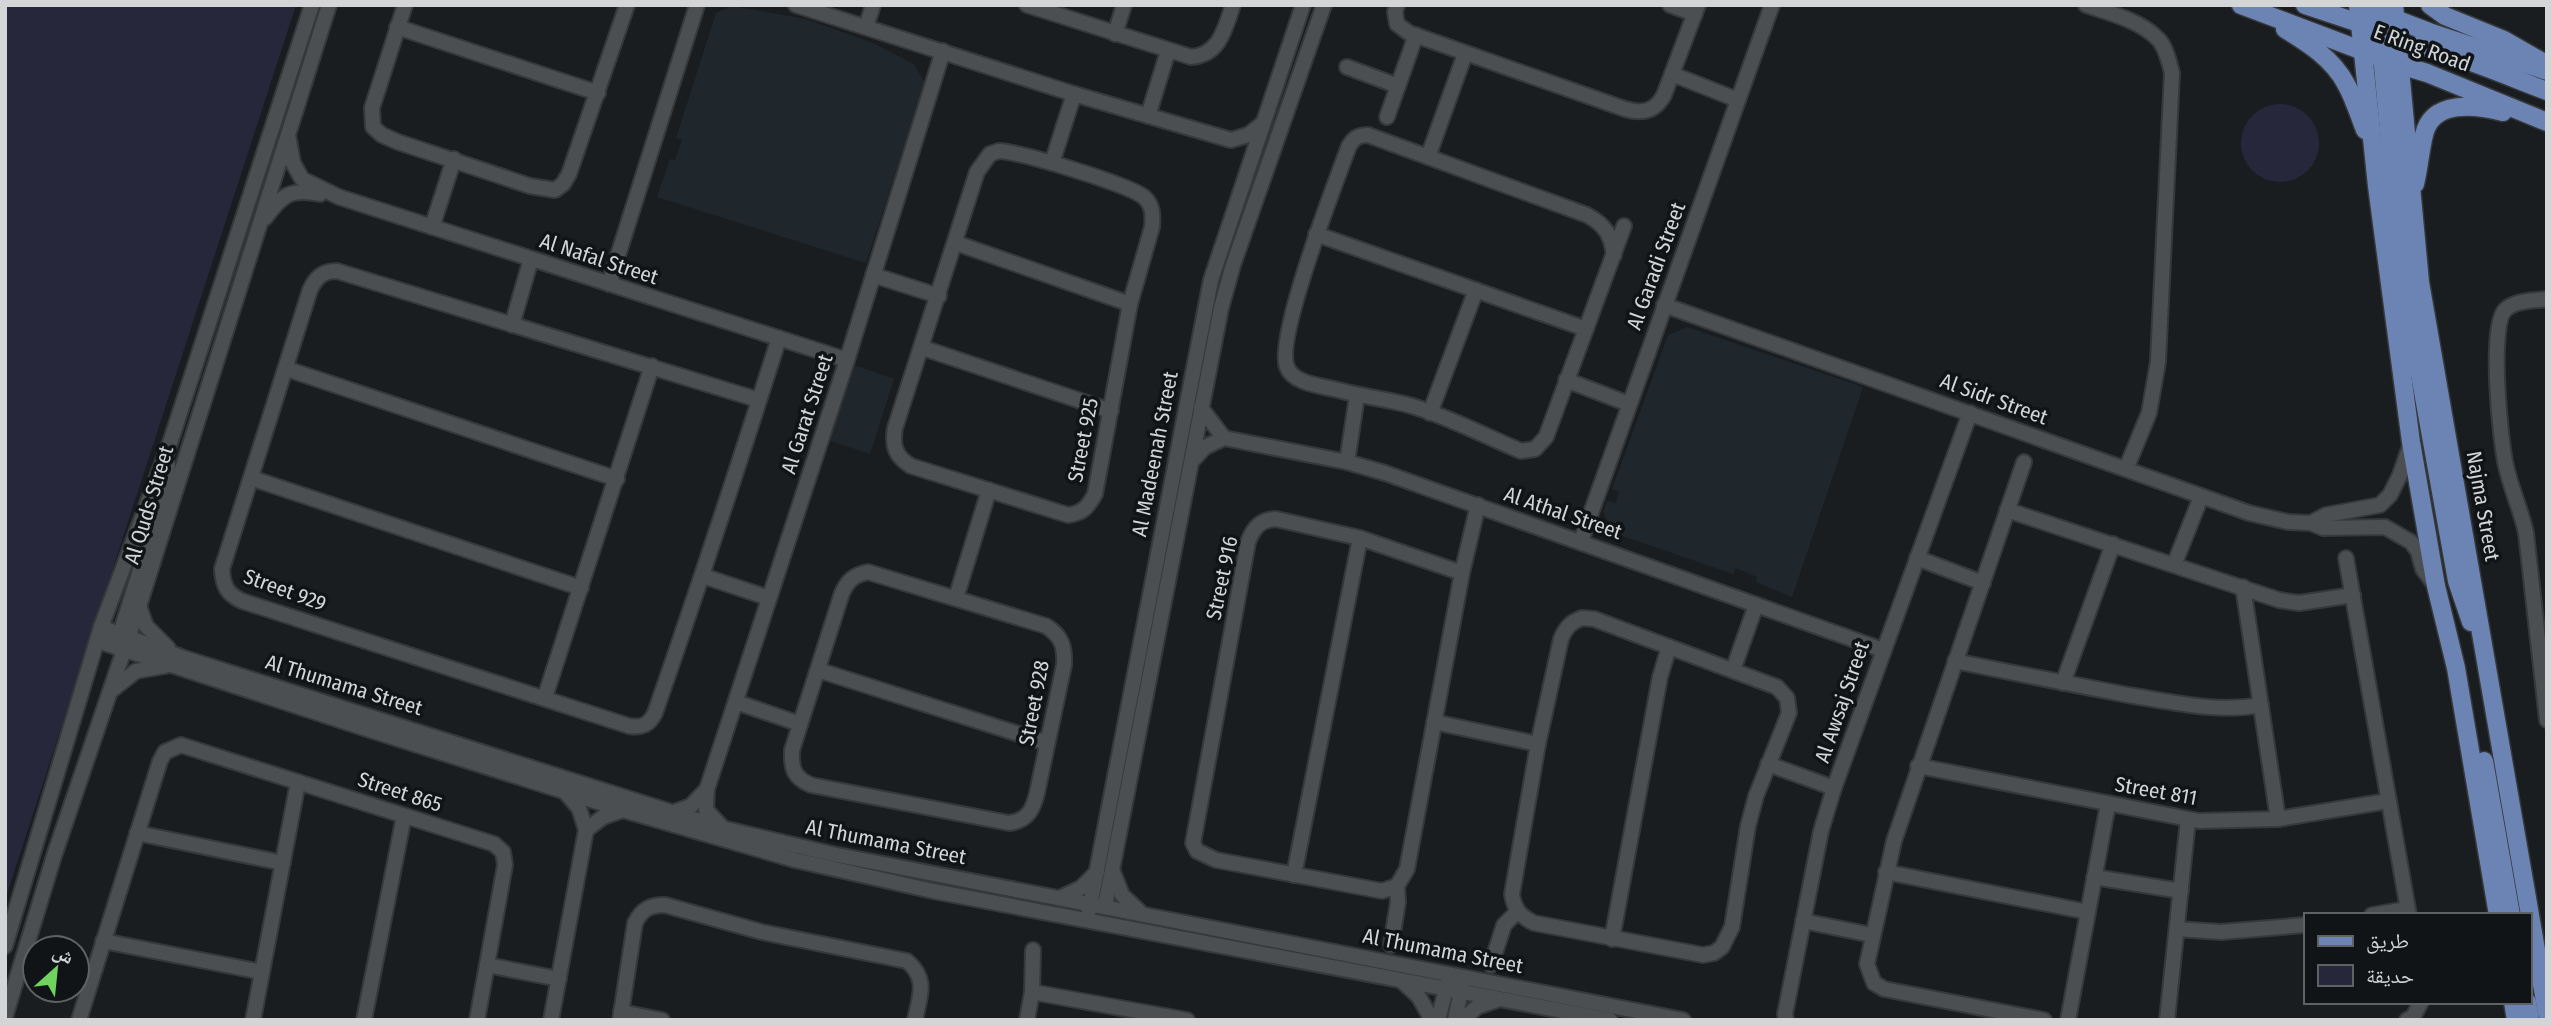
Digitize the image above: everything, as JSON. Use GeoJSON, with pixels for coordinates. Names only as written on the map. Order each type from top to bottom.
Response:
{"type":"FeatureCollection","features":[{"type":"Feature","properties":{"kind":"main road"},"geometry":{"type":"LineString","coordinates":[[2305,5],[2377,23],[2447,55],[2547,91]]}},
{"type":"Feature","properties":{"kind":"main road"},"geometry":{"type":"LineString","coordinates":[[2430,5],[2454,20],[2511,43],[2547,65]]}},
{"type":"Feature","properties":{"kind":"main road"},"geometry":{"type":"LineString","coordinates":[[2245,7],[2315,47],[2335,68],[2346,83],[2374,153]]}},
{"type":"Feature","properties":{"kind":"main road","name":"E Ring Road"},"geometry":{"type":"LineString","coordinates":[[2245,7],[2364,51],[2377,23],[2547,71]]}},
{"type":"Feature","properties":{"kind":"main road"},"geometry":{"type":"LineString","coordinates":[[2377,23],[2364,51],[2374,153],[2411,442],[2435,586],[2456,668],[2481,744],[2511,913]]}},
{"type":"Feature","properties":{"kind":"main road"},"geometry":{"type":"LineString","coordinates":[[2377,23],[2400,65]]}},
{"type":"Feature","properties":{"kind":"main road"},"geometry":{"type":"LineString","coordinates":[[2377,23],[2403,280],[2457,581],[2489,671]]}},
{"type":"Feature","properties":{"kind":"main road","name":"E Ring Road"},"geometry":{"type":"LineString","coordinates":[[2400,65],[2427,73],[2542,121]]}},
{"type":"Feature","properties":{"kind":"main road","name":"Najma Street"},"geometry":{"type":"LineString","coordinates":[[2400,65],[2420,282],[2530,913]]}},
{"type":"Feature","properties":{"kind":"main road"},"geometry":{"type":"LineString","coordinates":[[2411,201],[2424,133],[2437,113],[2449,109],[2482,108],[2542,121]]}},
{"type":"Feature","properties":{"kind":"main road"},"geometry":{"type":"LineString","coordinates":[[2456,668],[2498,913]]}},
{"type":"Feature","properties":{"kind":"main road","name":"Najma Street"},"geometry":{"type":"LineString","coordinates":[[2531,920],[2546,1009]]}},
{"type":"Feature","properties":{"kind":"street","name":"Al Quds Street"},"geometry":{"type":"LineString","coordinates":[[5,946],[100,634],[171,440],[312,5]]}},
{"type":"Feature","properties":{"kind":"street","name":"Al Quds Street"},"geometry":{"type":"LineString","coordinates":[[5,1017],[54,856],[111,691],[124,640],[139,606],[328,5]]}},
{"type":"Feature","properties":{"kind":"street"},"geometry":{"type":"LineString","coordinates":[[405,5],[372,108],[373,127],[382,135],[530,186],[555,190],[569,174],[627,5]]}},
{"type":"Feature","properties":{"kind":"street"},"geometry":{"type":"LineString","coordinates":[[609,284],[696,5]]}},
{"type":"Feature","properties":{"kind":"street"},"geometry":{"type":"LineString","coordinates":[[796,5],[1074,94],[1231,140],[1248,135],[1262,124]]}},
{"type":"Feature","properties":{"kind":"street"},"geometry":{"type":"LineString","coordinates":[[866,27],[873,5]]}},
{"type":"Feature","properties":{"kind":"street"},"geometry":{"type":"LineString","coordinates":[[1027,5],[1191,57],[1210,52],[1223,36],[1233,5]]}},
{"type":"Feature","properties":{"kind":"street"},"geometry":{"type":"LineString","coordinates":[[1115,34],[1124,5]]}},
{"type":"Feature","properties":{"kind":"street","name":"Al Madeenah Street"},"geometry":{"type":"LineString","coordinates":[[1105,871],[1205,304],[1216,259],[1303,5]]}},
{"type":"Feature","properties":{"kind":"street","name":"Al Madeenah Street"},"geometry":{"type":"LineString","coordinates":[[1093,911],[1105,871],[1228,283],[1324,5]]}},
{"type":"Feature","properties":{"kind":"street"},"geometry":{"type":"LineString","coordinates":[[1397,5],[1397,24],[1402,29],[1465,54],[1625,109],[1642,112],[1655,108],[1660,102],[1696,10],[1670,5]]}},
{"type":"Feature","properties":{"kind":"street","name":"Al Garadi Street"},"geometry":{"type":"LineString","coordinates":[[1581,541],[1772,5]]}},
{"type":"Feature","properties":{"kind":"street"},"geometry":{"type":"LineString","coordinates":[[2086,5],[2132,22],[2158,38],[2167,55],[2172,74],[2158,362],[2149,413],[2126,469]]}},
{"type":"Feature","properties":{"kind":"street"},"geometry":{"type":"LineString","coordinates":[[397,27],[598,93]]}},
{"type":"Feature","properties":{"kind":"street"},"geometry":{"type":"LineString","coordinates":[[1387,117],[1416,35]]}},
{"type":"Feature","properties":{"kind":"street","name":"Al Garat Street"},"geometry":{"type":"LineString","coordinates":[[707,789],[847,360],[943,51]]}},
{"type":"Feature","properties":{"kind":"street"},"geometry":{"type":"LineString","coordinates":[[1148,116],[1168,51]]}},
{"type":"Feature","properties":{"kind":"street"},"geometry":{"type":"LineString","coordinates":[[1428,157],[1465,54]]}},
{"type":"Feature","properties":{"kind":"street"},"geometry":{"type":"LineString","coordinates":[[1347,67],[1398,86]]}},
{"type":"Feature","properties":{"kind":"street"},"geometry":{"type":"LineString","coordinates":[[1672,74],[1738,100]]}},
{"type":"Feature","properties":{"kind":"street"},"geometry":{"type":"LineString","coordinates":[[1052,163],[1074,94]]}},
{"type":"Feature","properties":{"kind":"street","name":"Al Nafal Street"},"geometry":{"type":"LineString","coordinates":[[288,132],[297,173],[308,184],[339,197],[847,360]]}},
{"type":"Feature","properties":{"kind":"street"},"geometry":{"type":"LineString","coordinates":[[1614,254],[1610,235],[1587,215],[1368,135],[1360,135],[1352,140],[1316,234],[1285,346],[1287,368],[1293,376],[1303,380],[1430,413],[1528,452],[1541,445],[1546,437],[1566,380],[1586,329],[1614,254],[1624,226]]}},
{"type":"Feature","properties":{"kind":"street"},"geometry":{"type":"LineString","coordinates":[[1231,140],[1241,155],[1246,172]]}},
{"type":"Feature","properties":{"kind":"street","name":"Street 925"},"geometry":{"type":"LineString","coordinates":[[999,151],[1009,151],[1052,163],[1133,191],[1150,204],[1153,215],[1130,304],[1095,494],[1085,510],[1068,514],[911,466],[895,452],[895,428],[923,348],[977,172],[990,154],[999,151]]}},
{"type":"Feature","properties":{"kind":"street"},"geometry":{"type":"LineString","coordinates":[[432,227],[454,159]]}},
{"type":"Feature","properties":{"kind":"street","name":"Al Nafal Street"},"geometry":{"type":"LineString","coordinates":[[258,227],[286,194],[307,191],[339,197]]}},
{"type":"Feature","properties":{"kind":"street"},"geometry":{"type":"LineString","coordinates":[[1316,234],[1586,329]]}},
{"type":"Feature","properties":{"kind":"street"},"geometry":{"type":"LineString","coordinates":[[956,243],[1130,304]]}},
{"type":"Feature","properties":{"kind":"street"},"geometry":{"type":"LineString","coordinates":[[512,325],[531,259]]}},
{"type":"Feature","properties":{"kind":"street","name":"Street 929"},"geometry":{"type":"LineString","coordinates":[[760,400],[337,271],[328,271],[320,275],[310,290],[222,569],[226,589],[233,597],[629,726],[646,725],[655,713],[703,576],[760,400],[779,338]]}},
{"type":"Feature","properties":{"kind":"street"},"geometry":{"type":"LineString","coordinates":[[873,275],[939,296]]}},
{"type":"Feature","properties":{"kind":"street"},"geometry":{"type":"LineString","coordinates":[[1430,413],[1476,290]]}},
{"type":"Feature","properties":{"kind":"street"},"geometry":{"type":"LineString","coordinates":[[2547,299],[2516,304],[2503,312],[2499,321],[2498,357],[2502,446],[2526,533],[2547,720]]}},
{"type":"Feature","properties":{"kind":"street","name":"Al Sidr Street"},"geometry":{"type":"LineString","coordinates":[[1664,305],[2269,518],[2311,523],[2323,528],[2385,527],[2400,533],[2418,551],[2423,569],[2435,586]]}},
{"type":"Feature","properties":{"kind":"street"},"geometry":{"type":"LineString","coordinates":[[923,348],[1111,411]]}},
{"type":"Feature","properties":{"kind":"street"},"geometry":{"type":"LineString","coordinates":[[545,697],[652,366]]}},
{"type":"Feature","properties":{"kind":"street"},"geometry":{"type":"LineString","coordinates":[[287,369],[617,479]]}},
{"type":"Feature","properties":{"kind":"street"},"geometry":{"type":"LineString","coordinates":[[1566,380],[1629,404]]}},
{"type":"Feature","properties":{"kind":"street"},"geometry":{"type":"LineString","coordinates":[[1347,462],[1357,396]]}},
{"type":"Feature","properties":{"kind":"street"},"geometry":{"type":"LineString","coordinates":[[1192,461],[1205,447],[1224,438],[1201,408]]}},
{"type":"Feature","properties":{"kind":"street","name":"Al Awsaj Street"},"geometry":{"type":"LineString","coordinates":[[1784,1018],[1821,831],[1834,788],[1970,413]]}},
{"type":"Feature","properties":{"kind":"street","name":"Al Athal Street"},"geometry":{"type":"LineString","coordinates":[[1224,438],[1347,462],[1385,473],[1883,650]]}},
{"type":"Feature","properties":{"kind":"street"},"geometry":{"type":"LineString","coordinates":[[124,640],[161,503],[171,440]]}},
{"type":"Feature","properties":{"kind":"street","name":"Al Sidr Street"},"geometry":{"type":"LineString","coordinates":[[2311,523],[2326,516],[2380,505],[2390,495],[2400,475],[2411,442]]}},
{"type":"Feature","properties":{"kind":"street"},"geometry":{"type":"LineString","coordinates":[[2024,462],[1918,766],[1886,872],[1867,964],[1874,983],[1884,989],[2044,1020]]}},
{"type":"Feature","properties":{"kind":"street"},"geometry":{"type":"LineString","coordinates":[[251,478],[581,588]]}},
{"type":"Feature","properties":{"kind":"street"},"geometry":{"type":"LineString","coordinates":[[956,597],[989,490]]}},
{"type":"Feature","properties":{"kind":"street"},"geometry":{"type":"LineString","coordinates":[[2175,565],[2201,496]]}},
{"type":"Feature","properties":{"kind":"street"},"geometry":{"type":"LineString","coordinates":[[1391,945],[1398,902],[1397,886],[1407,869],[1462,573],[1478,505]]}},
{"type":"Feature","properties":{"kind":"street"},"geometry":{"type":"LineString","coordinates":[[2007,510],[2289,602],[2353,595]]}},
{"type":"Feature","properties":{"kind":"street","name":"Street 916"},"geometry":{"type":"LineString","coordinates":[[1294,874],[1216,860],[1197,851],[1193,843],[1248,542],[1252,533],[1258,524],[1276,519],[1360,538],[1462,573]]}},
{"type":"Feature","properties":{"kind":"street"},"geometry":{"type":"LineString","coordinates":[[1360,538],[1294,874],[1382,891],[1397,886]]}},
{"type":"Feature","properties":{"kind":"street"},"geometry":{"type":"LineString","coordinates":[[2063,683],[2113,544]]}},
{"type":"Feature","properties":{"kind":"street"},"geometry":{"type":"LineString","coordinates":[[1917,558],[1983,583]]}},
{"type":"Feature","properties":{"kind":"street"},"geometry":{"type":"LineString","coordinates":[[2346,558],[2408,912]]}},
{"type":"Feature","properties":{"kind":"street","name":"Street 928"},"geometry":{"type":"LineString","coordinates":[[867,572],[1046,626],[1062,640],[1065,651],[1064,665],[1033,807],[1027,816],[1019,822],[1009,823],[801,781],[794,774],[791,764],[792,750],[818,670],[847,582],[855,575],[867,572]]}},
{"type":"Feature","properties":{"kind":"street"},"geometry":{"type":"LineString","coordinates":[[703,576],[769,598]]}},
{"type":"Feature","properties":{"kind":"street"},"geometry":{"type":"LineString","coordinates":[[2243,587],[2278,819]]}},
{"type":"Feature","properties":{"kind":"street"},"geometry":{"type":"LineString","coordinates":[[1733,670],[1756,605]]}},
{"type":"Feature","properties":{"kind":"street"},"geometry":{"type":"LineString","coordinates":[[139,606],[150,631],[179,662]]}},
{"type":"Feature","properties":{"kind":"street"},"geometry":{"type":"LineString","coordinates":[[1582,618],[1594,619],[1669,647],[1777,687],[1787,698],[1789,713],[1768,764],[1748,826],[1732,927],[1722,947],[1714,953],[1703,955],[1534,923],[1517,912],[1512,894],[1538,744],[1560,639],[1565,628],[1582,618]]}},
{"type":"Feature","properties":{"kind":"street","name":"Al Thumama Street"},"geometry":{"type":"LineString","coordinates":[[100,634],[622,810],[794,860],[933,891],[1093,911],[1141,914],[1457,983],[1612,1013]]}},
{"type":"Feature","properties":{"kind":"street"},"geometry":{"type":"LineString","coordinates":[[1612,939],[1658,690],[1669,647]]}},
{"type":"Feature","properties":{"kind":"street"},"geometry":{"type":"LineString","coordinates":[[1955,661],[2204,708],[2260,705]]}},
{"type":"Feature","properties":{"kind":"street"},"geometry":{"type":"LineString","coordinates":[[111,691],[136,671],[179,662]]}},
{"type":"Feature","properties":{"kind":"street","name":"Al Thumama Street"},"geometry":{"type":"LineString","coordinates":[[179,662],[723,828],[832,854],[1060,898],[1093,911],[1401,980],[1457,983],[1501,999],[1683,1020]]}},
{"type":"Feature","properties":{"kind":"street"},"geometry":{"type":"LineString","coordinates":[[818,670],[1047,743]]}},
{"type":"Feature","properties":{"kind":"street"},"geometry":{"type":"LineString","coordinates":[[736,702],[800,724]]}},
{"type":"Feature","properties":{"kind":"street"},"geometry":{"type":"LineString","coordinates":[[1434,722],[1538,744]]}},
{"type":"Feature","properties":{"kind":"street","name":"Street 865"},"geometry":{"type":"LineString","coordinates":[[137,833],[165,752],[172,747],[190,746],[494,844],[503,852],[505,865],[477,1020]]}},
{"type":"Feature","properties":{"kind":"street"},"geometry":{"type":"LineString","coordinates":[[1768,764],[1834,788]]}},
{"type":"Feature","properties":{"kind":"street","name":"Street 811"},"geometry":{"type":"LineString","coordinates":[[1918,766],[2188,820],[2225,822],[2278,819],[2388,801]]}},
{"type":"Feature","properties":{"kind":"street"},"geometry":{"type":"LineString","coordinates":[[253,1020],[298,782]]}},
{"type":"Feature","properties":{"kind":"street"},"geometry":{"type":"LineString","coordinates":[[674,812],[691,806],[707,789]]}},
{"type":"Feature","properties":{"kind":"street"},"geometry":{"type":"LineString","coordinates":[[707,789],[706,810],[723,828]]}},
{"type":"Feature","properties":{"kind":"street"},"geometry":{"type":"LineString","coordinates":[[551,1020],[586,830],[579,808],[563,790]]}},
{"type":"Feature","properties":{"kind":"street"},"geometry":{"type":"LineString","coordinates":[[2068,1020],[2108,804]]}},
{"type":"Feature","properties":{"kind":"street"},"geometry":{"type":"LineString","coordinates":[[586,830],[603,817],[622,810]]}},
{"type":"Feature","properties":{"kind":"street"},"geometry":{"type":"LineString","coordinates":[[364,1020],[404,816]]}},
{"type":"Feature","properties":{"kind":"street"},"geometry":{"type":"LineString","coordinates":[[2166,1020],[2188,820]]}},
{"type":"Feature","properties":{"kind":"street"},"geometry":{"type":"LineString","coordinates":[[79,1020],[137,833],[283,863]]}},
{"type":"Feature","properties":{"kind":"street"},"geometry":{"type":"LineString","coordinates":[[1060,898],[1081,888],[1105,871],[1122,895],[1141,914]]}},
{"type":"Feature","properties":{"kind":"street"},"geometry":{"type":"LineString","coordinates":[[1886,872],[2088,912]]}},
{"type":"Feature","properties":{"kind":"street"},"geometry":{"type":"LineString","coordinates":[[2094,877],[2181,891]]}},
{"type":"Feature","properties":{"kind":"street"},"geometry":{"type":"LineString","coordinates":[[662,1020],[620,1016],[635,923],[647,908],[665,905],[762,932],[907,961],[916,969],[920,979],[921,990],[915,1020]]}},
{"type":"Feature","properties":{"kind":"street"},"geometry":{"type":"LineString","coordinates":[[1492,965],[1504,925],[1517,912]]}},
{"type":"Feature","properties":{"kind":"street"},"geometry":{"type":"LineString","coordinates":[[1803,921],[1872,935]]}},
{"type":"Feature","properties":{"kind":"street"},"geometry":{"type":"LineString","coordinates":[[2177,929],[2221,932],[2304,925]]}},
{"type":"Feature","properties":{"kind":"street"},"geometry":{"type":"LineString","coordinates":[[103,941],[262,972]]}},
{"type":"Feature","properties":{"kind":"street"},"geometry":{"type":"LineString","coordinates":[[1027,1020],[1032,992],[1033,950]]}},
{"type":"Feature","properties":{"kind":"street"},"geometry":{"type":"LineString","coordinates":[[487,965],[559,979]]}},
{"type":"Feature","properties":{"kind":"street"},"geometry":{"type":"LineString","coordinates":[[1401,980],[1419,996],[1432,1020]]}},
{"type":"Feature","properties":{"kind":"street"},"geometry":{"type":"LineString","coordinates":[[1438,1020],[1457,983]]}},
{"type":"Feature","properties":{"kind":"street"},"geometry":{"type":"LineString","coordinates":[[1454,1020],[1457,983]]}},
{"type":"Feature","properties":{"kind":"street"},"geometry":{"type":"LineString","coordinates":[[1032,992],[1138,1015],[1187,1020]]}},
{"type":"Feature","properties":{"kind":"street"},"geometry":{"type":"LineString","coordinates":[[1462,1020],[1477,1007],[1501,999]]}},
{"type":"Feature","properties":{"kind":"street"},"geometry":{"type":"LineString","coordinates":[[2407,1020],[2413,1017],[2420,1004]]}},
{"type":"Feature","properties":{"kind":"shaded area"},"geometry":{"type":"Polygon","coordinates":[[[732,6],[806,19],[873,43],[914,64],[925,83],[866,263],[657,197],[670,159],[675,160],[682,140],[676,138],[716,13],[732,6]]]}},
{"type":"Feature","properties":{"kind":"shaded area"},"geometry":{"type":"Polygon","coordinates":[[[1687,327],[1863,387],[1792,597],[1756,582],[1757,577],[1736,568],[1733,574],[1614,533],[1603,512],[1607,501],[1616,503],[1619,492],[1612,489],[1668,335],[1687,327]]]}},
{"type":"Feature","properties":{"kind":"shaded area"},"geometry":{"type":"Polygon","coordinates":[[[854,365],[894,379],[870,454],[828,440],[854,365]]]}},
{"type":"Feature","properties":{"kind":"green space"},"geometry":{"type":"Polygon","coordinates":[[[5,5],[296,5],[5,900],[5,5]]]}},
{"type":"Feature","properties":{"kind":"green space"},"geometry":{"type":"Polygon","coordinates":[[[2280,104],[2295,107],[2308,115],[2316,128],[2319,143],[2316,158],[2308,171],[2295,179],[2280,182],[2265,179],[2252,171],[2244,158],[2241,143],[2244,128],[2252,115],[2265,107],[2280,104]]]}}]}
